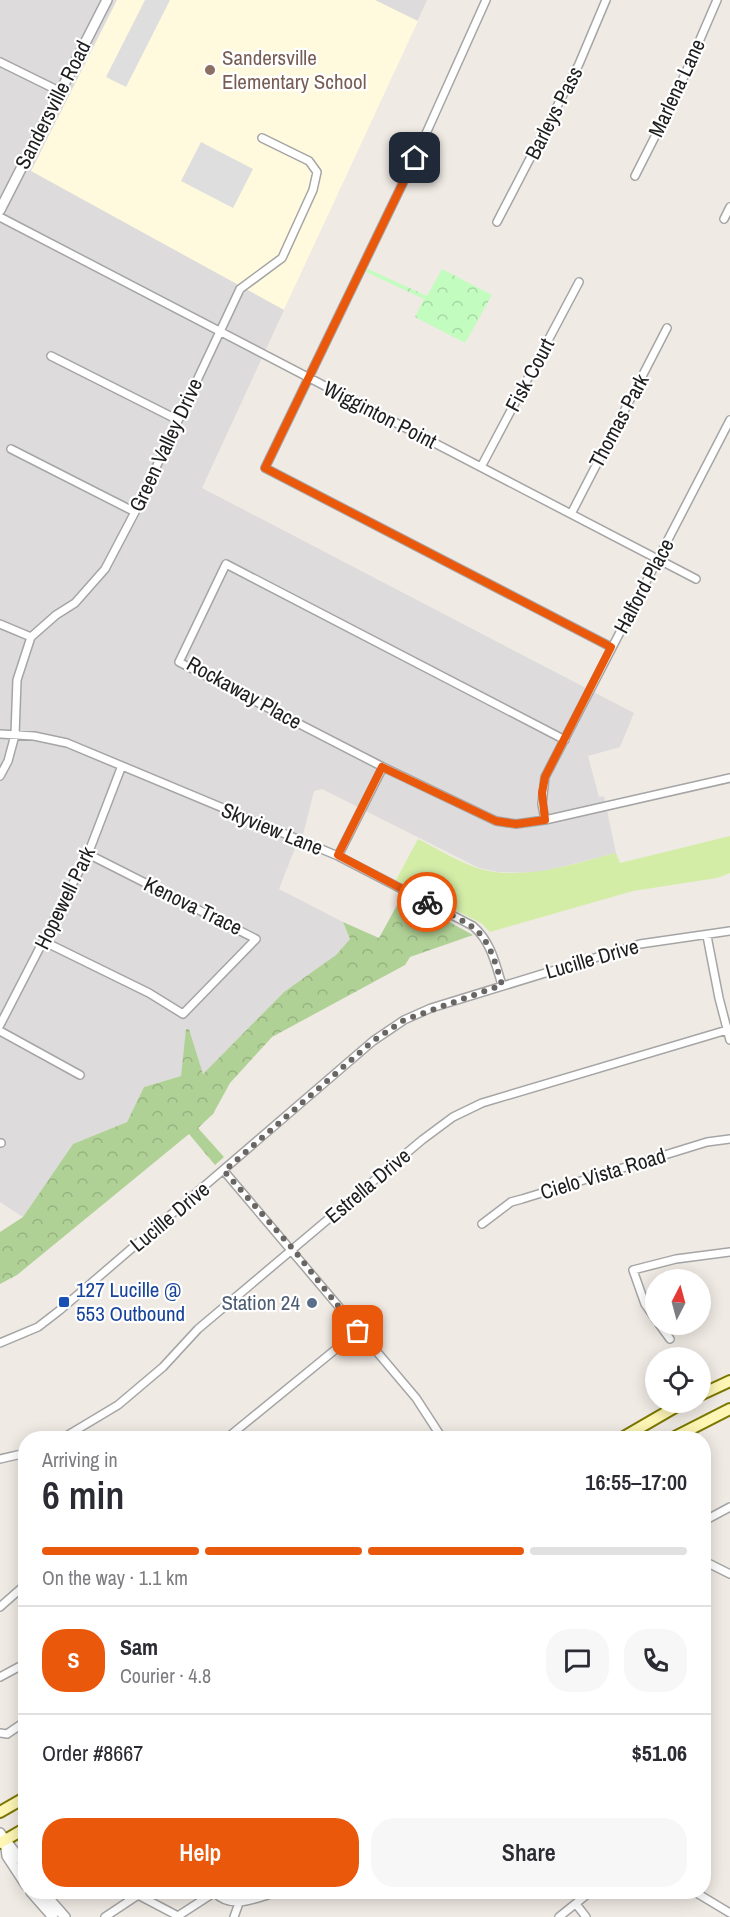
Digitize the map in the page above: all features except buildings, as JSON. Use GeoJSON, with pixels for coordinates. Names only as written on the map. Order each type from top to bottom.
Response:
{"type":"FeatureCollection","features":[{"type":"Feature","properties":{"kind":"main road"},"geometry":{"type":"LineString","coordinates":[[711,1390],[730,1381]]}},
{"type":"Feature","properties":{"kind":"main road"},"geometry":{"type":"LineString","coordinates":[[687,1431],[730,1409]]}},
{"type":"Feature","properties":{"kind":"main road"},"geometry":{"type":"LineString","coordinates":[[634,1431],[665,1413]]}},
{"type":"Feature","properties":{"kind":"main road"},"geometry":{"type":"LineString","coordinates":[[0,1812],[18,1802]]}},
{"type":"Feature","properties":{"kind":"main road"},"geometry":{"type":"LineString","coordinates":[[2,1839],[18,1832]]}},
{"type":"Feature","properties":{"kind":"street","name":"Sandersville Road"},"geometry":{"type":"LineString","coordinates":[[0,210],[107,0]]}},
{"type":"Feature","properties":{"kind":"street"},"geometry":{"type":"LineString","coordinates":[[486,0],[415,158],[307,377],[265,468],[611,647]]}},
{"type":"Feature","properties":{"kind":"street","name":"Barleys Pass"},"geometry":{"type":"LineString","coordinates":[[497,222],[579,64],[606,0]]}},
{"type":"Feature","properties":{"kind":"street","name":"Marlena Lane"},"geometry":{"type":"LineString","coordinates":[[635,176],[676,95],[717,0]]}},
{"type":"Feature","properties":{"kind":"street"},"geometry":{"type":"LineString","coordinates":[[0,62],[59,92]]}},
{"type":"Feature","properties":{"kind":"street","name":"Green Valley Drive"},"geometry":{"type":"LineString","coordinates":[[0,776],[8,761],[15,735],[17,680],[32,637],[56,615],[75,603],[98,578],[135,512],[240,289],[282,258],[313,190],[317,172],[309,161],[262,138]]}},
{"type":"Feature","properties":{"kind":"street"},"geometry":{"type":"LineString","coordinates":[[724,219],[730,207]]}},
{"type":"Feature","properties":{"kind":"street","name":"Wigginton Point"},"geometry":{"type":"LineString","coordinates":[[0,217],[696,579]]}},
{"type":"Feature","properties":{"kind":"street","name":"Fisk Court"},"geometry":{"type":"LineString","coordinates":[[481,468],[579,282]]}},
{"type":"Feature","properties":{"kind":"street","name":"Thomas Park"},"geometry":{"type":"LineString","coordinates":[[571,514],[667,328]]}},
{"type":"Feature","properties":{"kind":"street"},"geometry":{"type":"LineString","coordinates":[[51,356],[178,420]]}},
{"type":"Feature","properties":{"kind":"street","name":"Halford Place"},"geometry":{"type":"LineString","coordinates":[[545,820],[542,793],[545,777],[730,420]]}},
{"type":"Feature","properties":{"kind":"street"},"geometry":{"type":"LineString","coordinates":[[11,449],[135,512]]}},
{"type":"Feature","properties":{"kind":"street","name":"Rockaway Place"},"geometry":{"type":"LineString","coordinates":[[565,740],[226,564],[179,662],[382,767],[496,821],[516,824],[545,820],[730,778]]}},
{"type":"Feature","properties":{"kind":"street"},"geometry":{"type":"LineString","coordinates":[[0,624],[32,637]]}},
{"type":"Feature","properties":{"kind":"street","name":"Skyview Lane"},"geometry":{"type":"LineString","coordinates":[[0,734],[67,743],[122,768],[338,855],[473,926],[484,935],[491,949],[502,985]]}},
{"type":"Feature","properties":{"kind":"street"},"geometry":{"type":"LineString","coordinates":[[338,855],[382,767]]}},
{"type":"Feature","properties":{"kind":"street","name":"Hopewell Park"},"geometry":{"type":"LineString","coordinates":[[0,1025],[45,942],[88,854],[122,768]]}},
{"type":"Feature","properties":{"kind":"street","name":"Kenova Trace"},"geometry":{"type":"LineString","coordinates":[[45,942],[149,993],[183,1014],[256,939],[88,854]]}},
{"type":"Feature","properties":{"kind":"street","name":"Lucille Drive"},"geometry":{"type":"LineString","coordinates":[[0,1343],[38,1327],[60,1310],[373,1041],[404,1020],[502,985],[640,944],[708,936],[730,931]]}},
{"type":"Feature","properties":{"kind":"street"},"geometry":{"type":"LineString","coordinates":[[708,936],[730,1041]]}},
{"type":"Feature","properties":{"kind":"street","name":"Estrella Drive"},"geometry":{"type":"LineString","coordinates":[[75,1431],[118,1405],[163,1367],[198,1329],[422,1140],[467,1109],[727,1030]]}},
{"type":"Feature","properties":{"kind":"street"},"geometry":{"type":"LineString","coordinates":[[0,1031],[80,1075]]}},
{"type":"Feature","properties":{"kind":"street","name":"Cielo Vista Road"},"geometry":{"type":"LineString","coordinates":[[482,1224],[511,1202],[522,1198],[707,1143],[730,1139]]}},
{"type":"Feature","properties":{"kind":"street"},"geometry":{"type":"LineString","coordinates":[[224,1171],[293,1249],[358,1331],[416,1398],[437,1431]]}},
{"type":"Feature","properties":{"kind":"street"},"geometry":{"type":"LineString","coordinates":[[645,1304],[633,1270],[676,1259],[730,1252]]}},
{"type":"Feature","properties":{"kind":"street"},"geometry":{"type":"LineString","coordinates":[[236,1431],[358,1331]]}},
{"type":"Feature","properties":{"kind":"street"},"geometry":{"type":"LineString","coordinates":[[667,1335],[670,1340]]}},
{"type":"Feature","properties":{"kind":"street"},"geometry":{"type":"LineString","coordinates":[[0,1459],[18,1454]]}},
{"type":"Feature","properties":{"kind":"street"},"geometry":{"type":"LineString","coordinates":[[711,1517],[730,1507]]}},
{"type":"Feature","properties":{"kind":"street"},"geometry":{"type":"LineString","coordinates":[[711,1564],[730,1574]]}},
{"type":"Feature","properties":{"kind":"street"},"geometry":{"type":"LineString","coordinates":[[2,1606],[18,1591]]}},
{"type":"Feature","properties":{"kind":"street"},"geometry":{"type":"LineString","coordinates":[[0,1596],[2,1606]]}},
{"type":"Feature","properties":{"kind":"street"},"geometry":{"type":"LineString","coordinates":[[0,1677],[18,1667]]}},
{"type":"Feature","properties":{"kind":"street"},"geometry":{"type":"LineString","coordinates":[[0,1733],[7,1734],[18,1726]]}},
{"type":"Feature","properties":{"kind":"street"},"geometry":{"type":"LineString","coordinates":[[2,1839],[18,1858]]}},
{"type":"Feature","properties":{"kind":"street"},"geometry":{"type":"LineString","coordinates":[[2,1839],[7,1856],[18,1873]]}},
{"type":"Feature","properties":{"kind":"street"},"geometry":{"type":"LineString","coordinates":[[37,1899],[53,1917]]}},
{"type":"Feature","properties":{"kind":"street"},"geometry":{"type":"LineString","coordinates":[[49,1899],[65,1917]]}},
{"type":"Feature","properties":{"kind":"street"},"geometry":{"type":"LineString","coordinates":[[105,1917],[133,1899]]}},
{"type":"Feature","properties":{"kind":"street"},"geometry":{"type":"LineString","coordinates":[[144,1899],[178,1916],[204,1899]]}},
{"type":"Feature","properties":{"kind":"street"},"geometry":{"type":"LineString","coordinates":[[224,1899],[239,1903],[253,1899]]}},
{"type":"Feature","properties":{"kind":"street"},"geometry":{"type":"LineString","coordinates":[[559,1917],[582,1899]]}},
{"type":"Feature","properties":{"kind":"street"},"geometry":{"type":"LineString","coordinates":[[707,1899],[730,1913]]}},
{"type":"Feature","properties":{"kind":"street"},"geometry":{"type":"LineString","coordinates":[[234,1917],[239,1903]]}},
{"type":"Feature","properties":{"kind":"street"},"geometry":{"type":"LineString","coordinates":[[239,1903],[241,1917]]}},
{"type":"Feature","properties":{"kind":"street"},"geometry":{"type":"LineString","coordinates":[[576,1904],[586,1917]]}},
{"type":"Feature","properties":{"kind":"shaded area"},"geometry":{"type":"Polygon","coordinates":[[[0,0],[427,0],[202,488],[634,713],[620,747],[588,756],[599,797],[604,796],[616,853],[538,873],[498,872],[479,868],[322,789],[314,791],[302,839],[299,838],[279,889],[343,922],[350,939],[335,956],[284,992],[203,1074],[189,1029],[181,1076],[144,1087],[127,1122],[73,1144],[23,1217],[0,1202],[0,0]]]}},
{"type":"Feature","properties":{"kind":"shaded area"},"geometry":{"type":"Polygon","coordinates":[[[117,0],[375,0],[418,21],[284,310],[31,171],[117,0]]]}},
{"type":"Feature","properties":{"kind":"shaded area"},"geometry":{"type":"Polygon","coordinates":[[[145,0],[170,0],[126,87],[106,77],[145,0]]]}},
{"type":"Feature","properties":{"kind":"shaded area"},"geometry":{"type":"Polygon","coordinates":[[[201,142],[253,169],[233,208],[181,181],[201,142]]]}},
{"type":"Feature","properties":{"kind":"green space"},"geometry":{"type":"Polygon","coordinates":[[[368,269],[427,296],[442,269],[492,295],[465,343],[415,317],[424,299],[366,272],[368,269]]]}},
{"type":"Feature","properties":{"kind":"green space"},"geometry":{"type":"Polygon","coordinates":[[[730,836],[730,873],[717,878],[633,891],[490,932],[481,923],[396,880],[418,839],[480,869],[514,873],[549,870],[616,853],[620,863],[730,836]]]}},
{"type":"Feature","properties":{"kind":"green space"},"geometry":{"type":"Polygon","coordinates":[[[402,896],[473,935],[410,957],[405,965],[272,1037],[230,1083],[213,1114],[198,1128],[224,1157],[215,1165],[189,1134],[17,1275],[0,1284],[0,1232],[23,1217],[73,1144],[127,1122],[144,1087],[181,1076],[186,1029],[189,1029],[203,1074],[284,992],[336,955],[350,939],[343,922],[379,938],[402,896]]]}},
{"type":"Feature","properties":{"kind":"way so far"},"geometry":{"type":"LineString","coordinates":[[358,1331],[293,1249],[224,1171],[373,1041],[404,1020],[431,1008],[502,985],[491,949],[484,935],[473,926],[427,902]]}},
{"type":"Feature","properties":{"kind":"place","name":"Sandersville Elementary School"},"geometry":{"type":"Point","coordinates":[210,70]}},
{"type":"Feature","properties":{"kind":"place","name":"127 Lucille @ 553 Outbound"},"geometry":{"type":"Point","coordinates":[64,1302]}},
{"type":"Feature","properties":{"kind":"place","name":"Station 24"},"geometry":{"type":"Point","coordinates":[312,1303]}},
{"type":"Feature","properties":{"kind":"route"},"geometry":{"type":"LineString","coordinates":[[415,158],[307,377],[265,468],[611,647],[545,777],[542,804],[545,820],[516,824],[496,821],[382,767],[338,855],[427,902]]}}]}
